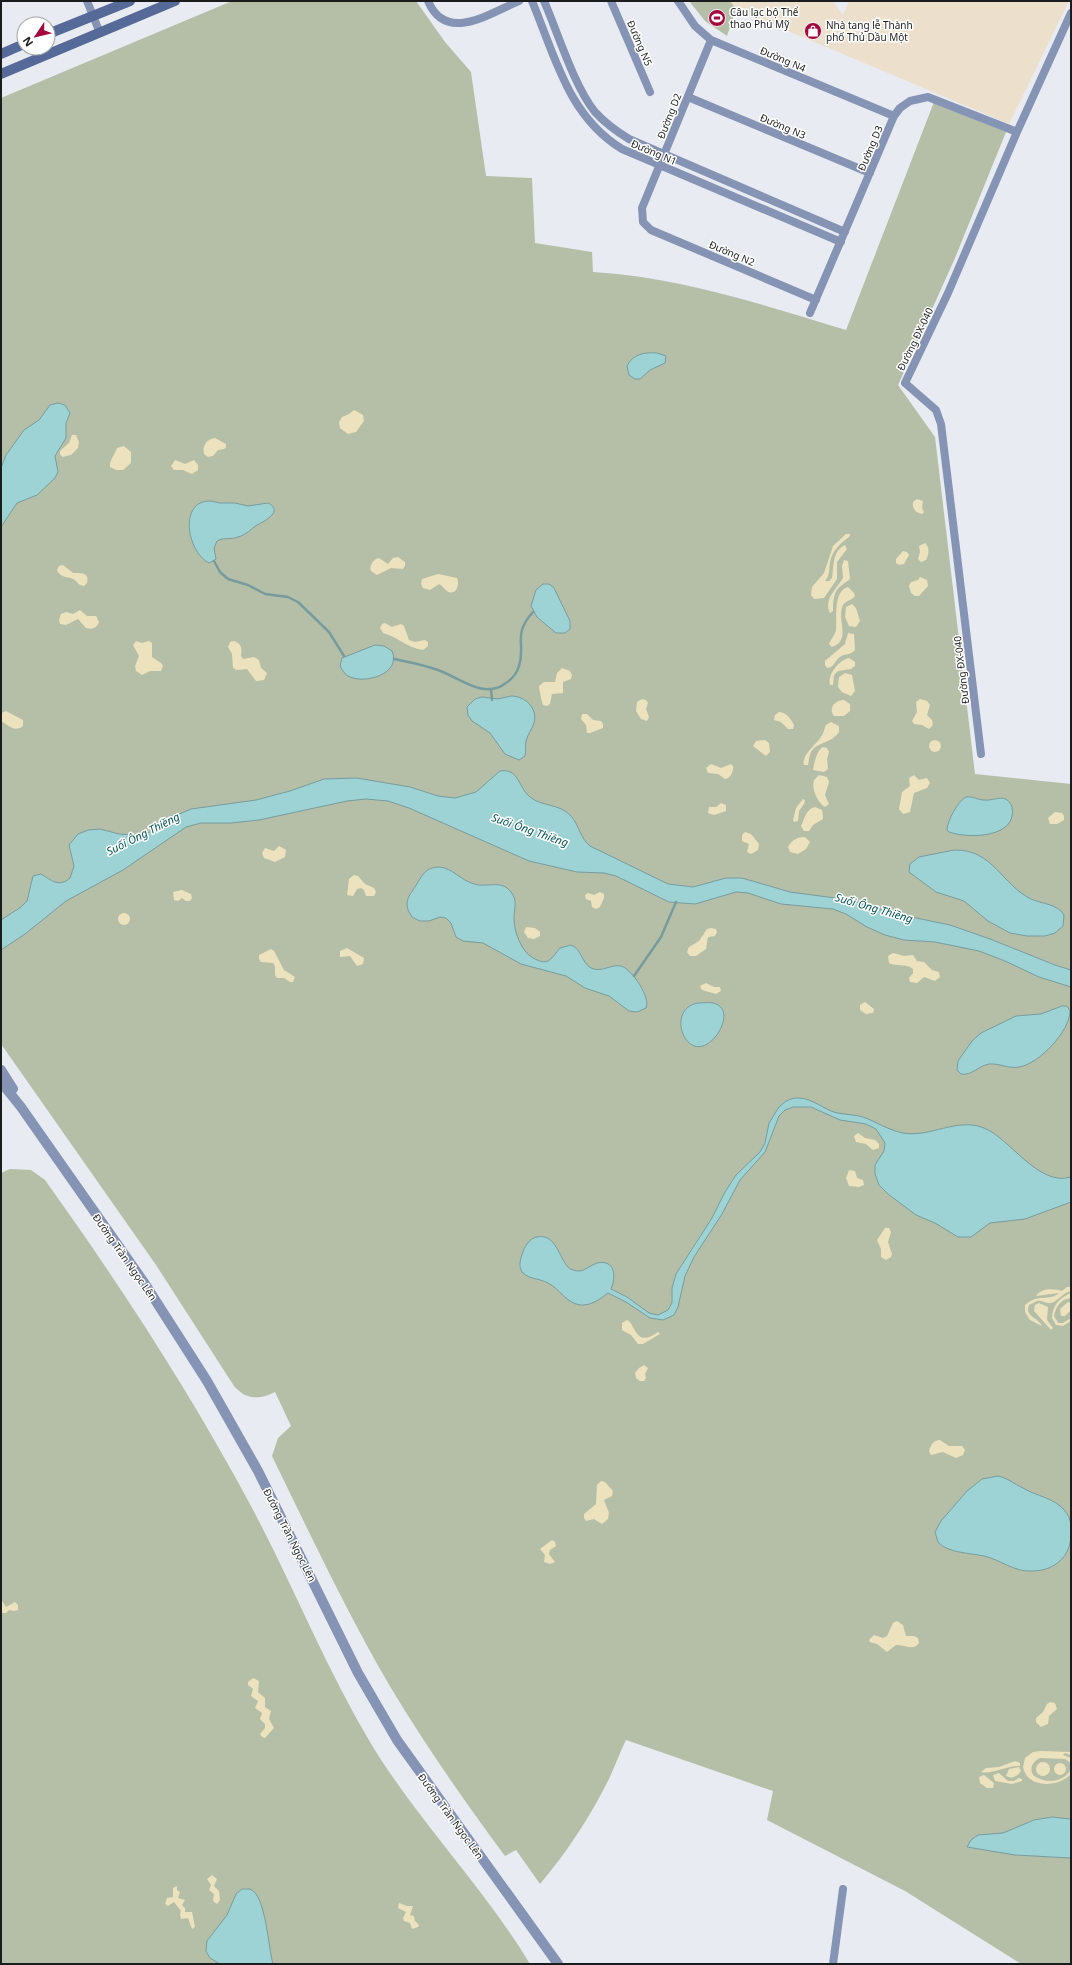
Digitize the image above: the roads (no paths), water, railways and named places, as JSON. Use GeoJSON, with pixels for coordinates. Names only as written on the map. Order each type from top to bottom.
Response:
{"type":"FeatureCollection","features":[{"type":"Feature","properties":{"kind":"main road"},"geometry":{"type":"LineString","coordinates":[[56,31],[130,1]]}},
{"type":"Feature","properties":{"kind":"main road"},"geometry":{"type":"LineString","coordinates":[[1,74],[175,1]]}},
{"type":"Feature","properties":{"kind":"main road"},"geometry":{"type":"LineString","coordinates":[[1,54],[16,47]]}},
{"type":"Feature","properties":{"kind":"street"},"geometry":{"type":"LineString","coordinates":[[87,1],[100,33]]}},
{"type":"Feature","properties":{"kind":"street"},"geometry":{"type":"LineString","coordinates":[[428,1],[441,19],[457,24],[468,22],[519,1]]}},
{"type":"Feature","properties":{"kind":"street","name":"Đường N1"},"geometry":{"type":"LineString","coordinates":[[532,1],[569,92],[586,119],[612,143],[841,242]]}},
{"type":"Feature","properties":{"kind":"street","name":"Đường N1"},"geometry":{"type":"LineString","coordinates":[[544,1],[579,86],[596,112],[610,126],[628,139],[845,232]]}},
{"type":"Feature","properties":{"kind":"street","name":"Đường N5"},"geometry":{"type":"LineString","coordinates":[[611,1],[650,92]]}},
{"type":"Feature","properties":{"kind":"street","name":"Đường N4"},"geometry":{"type":"LineString","coordinates":[[678,1],[695,26],[711,40],[894,116]]}},
{"type":"Feature","properties":{"kind":"street","name":"Đường ĐX-040"},"geometry":{"type":"LineString","coordinates":[[981,754],[941,424],[936,410],[932,405],[905,383],[948,293],[1017,132],[1071,13]]}},
{"type":"Feature","properties":{"kind":"street","name":"Đường D2"},"geometry":{"type":"LineString","coordinates":[[643,222],[642,208],[711,40]]}},
{"type":"Feature","properties":{"kind":"street","name":"Đường N3"},"geometry":{"type":"LineString","coordinates":[[688,97],[870,173]]}},
{"type":"Feature","properties":{"kind":"street","name":"Đường D3"},"geometry":{"type":"LineString","coordinates":[[810,313],[894,116],[900,108],[910,101],[928,97],[1017,132]]}},
{"type":"Feature","properties":{"kind":"street","name":"Đường N2"},"geometry":{"type":"LineString","coordinates":[[643,222],[651,230],[816,300]]}},
{"type":"Feature","properties":{"kind":"street","name":"Đường Trần Ngọc Lên"},"geometry":{"type":"LineString","coordinates":[[1,1070],[14,1089],[21,1107]]}},
{"type":"Feature","properties":{"kind":"street","name":"Đường Trần Ngọc Lên"},"geometry":{"type":"LineString","coordinates":[[1,1082],[21,1107],[143,1281],[207,1381],[258,1471],[358,1673],[397,1740],[558,1964]]}},
{"type":"Feature","properties":{"kind":"street"},"geometry":{"type":"LineString","coordinates":[[834,1964],[843,1889]]}},
{"type":"Feature","properties":{"kind":"water"},"geometry":{"type":"Polygon","coordinates":[[[657,353],[666,356],[665,363],[650,370],[640,379],[635,379],[629,375],[627,366],[632,359],[643,354],[657,353]]]}},
{"type":"Feature","properties":{"kind":"water"},"geometry":{"type":"Polygon","coordinates":[[[58,403],[65,405],[70,413],[66,423],[66,438],[55,456],[58,472],[55,478],[37,495],[17,503],[1,527],[1,468],[6,455],[24,430],[39,420],[50,405],[58,403]]]}},
{"type":"Feature","properties":{"kind":"water"},"geometry":{"type":"Polygon","coordinates":[[[211,501],[220,503],[235,503],[248,506],[268,503],[274,509],[274,512],[272,516],[244,535],[217,541],[214,548],[216,559],[209,563],[201,557],[195,549],[189,528],[190,517],[194,509],[201,503],[211,501]]]}},
{"type":"Feature","properties":{"kind":"water"},"geometry":{"type":"Polygon","coordinates":[[[543,584],[549,584],[554,588],[570,621],[570,629],[565,633],[556,633],[537,617],[531,606],[536,590],[543,584]]]}},
{"type":"Feature","properties":{"kind":"water"},"geometry":{"type":"Polygon","coordinates":[[[375,645],[384,646],[392,651],[394,659],[392,666],[380,676],[372,678],[363,679],[348,676],[340,666],[342,658],[375,645]]]}},
{"type":"Feature","properties":{"kind":"water"},"geometry":{"type":"Polygon","coordinates":[[[511,696],[521,698],[529,704],[534,712],[535,718],[526,741],[525,756],[519,760],[505,754],[490,733],[472,721],[468,715],[467,707],[475,699],[482,697],[498,699],[511,696]]]}},
{"type":"Feature","properties":{"kind":"water","name":"Suối Ông Thiềng"},"geometry":{"type":"Polygon","coordinates":[[[500,771],[511,772],[515,775],[530,797],[561,809],[571,816],[584,839],[590,846],[668,884],[693,887],[726,878],[742,878],[790,892],[850,900],[892,913],[950,925],[1071,970],[1071,987],[1039,977],[979,951],[935,942],[904,940],[885,935],[867,927],[846,914],[833,909],[781,904],[748,893],[736,892],[695,904],[669,902],[616,876],[604,873],[577,872],[529,861],[409,808],[388,801],[366,799],[347,801],[259,820],[231,823],[201,823],[186,827],[123,870],[66,901],[25,934],[1,950],[1,920],[21,907],[27,901],[33,876],[41,874],[52,881],[59,883],[70,878],[74,866],[69,845],[78,834],[88,830],[100,829],[119,834],[140,835],[153,831],[177,815],[191,809],[256,800],[290,791],[324,779],[357,778],[410,787],[438,796],[455,798],[476,792],[500,771]]]}},
{"type":"Feature","properties":{"kind":"water"},"geometry":{"type":"Polygon","coordinates":[[[966,797],[984,800],[1004,798],[1010,802],[1012,807],[1012,817],[1008,825],[990,834],[968,835],[949,832],[947,830],[947,826],[951,817],[956,807],[966,797]]]}},
{"type":"Feature","properties":{"kind":"water"},"geometry":{"type":"Polygon","coordinates":[[[954,850],[967,851],[978,855],[988,861],[1021,893],[1035,901],[1049,905],[1061,911],[1064,915],[1063,926],[1055,933],[1045,936],[1027,936],[1010,933],[988,921],[964,901],[936,892],[909,872],[910,864],[919,857],[954,850]]]}},
{"type":"Feature","properties":{"kind":"water"},"geometry":{"type":"Polygon","coordinates":[[[434,867],[439,867],[453,872],[474,884],[498,885],[507,888],[514,898],[514,923],[519,941],[525,951],[533,958],[543,962],[550,960],[560,948],[571,945],[577,949],[585,962],[591,968],[599,970],[613,966],[621,966],[630,972],[640,984],[646,998],[646,1008],[637,1012],[629,1011],[609,996],[585,988],[566,976],[521,964],[483,943],[463,941],[456,937],[451,923],[446,918],[440,917],[429,921],[420,921],[412,917],[407,906],[410,895],[427,870],[434,867]]]}},
{"type":"Feature","properties":{"kind":"water"},"geometry":{"type":"Polygon","coordinates":[[[698,1003],[713,1003],[718,1005],[722,1008],[724,1017],[719,1032],[716,1036],[706,1045],[696,1046],[689,1043],[683,1035],[681,1025],[682,1016],[688,1008],[698,1003]]]}},
{"type":"Feature","properties":{"kind":"water"},"geometry":{"type":"Polygon","coordinates":[[[1062,1006],[1067,1006],[1070,1011],[1069,1019],[1065,1028],[1044,1053],[1027,1065],[1007,1067],[989,1064],[968,1074],[961,1074],[957,1070],[958,1061],[972,1041],[981,1033],[1016,1016],[1041,1014],[1062,1006]]]}},
{"type":"Feature","properties":{"kind":"water"},"geometry":{"type":"Polygon","coordinates":[[[794,1098],[809,1100],[831,1111],[863,1117],[892,1130],[903,1133],[923,1133],[964,1125],[974,1125],[984,1128],[994,1133],[1036,1169],[1047,1175],[1059,1178],[1071,1177],[1071,1202],[1025,1219],[990,1223],[971,1237],[958,1237],[935,1223],[916,1215],[888,1194],[879,1185],[875,1174],[875,1165],[884,1151],[885,1143],[876,1129],[866,1124],[840,1120],[811,1107],[793,1107],[785,1110],[779,1116],[765,1152],[740,1180],[722,1214],[694,1257],[685,1276],[678,1307],[674,1315],[663,1320],[650,1318],[626,1302],[608,1293],[592,1303],[584,1305],[575,1304],[552,1286],[544,1281],[526,1275],[521,1270],[521,1259],[526,1245],[533,1238],[543,1237],[553,1242],[570,1269],[580,1271],[597,1263],[608,1264],[613,1270],[614,1275],[611,1289],[627,1297],[649,1313],[658,1315],[668,1310],[672,1303],[672,1288],[676,1274],[712,1218],[725,1192],[736,1175],[760,1152],[765,1143],[769,1123],[779,1107],[786,1101],[794,1098]]]}},
{"type":"Feature","properties":{"kind":"water"},"geometry":{"type":"Polygon","coordinates":[[[998,1476],[1005,1478],[1028,1491],[1051,1500],[1061,1507],[1067,1514],[1071,1525],[1070,1542],[1065,1555],[1060,1561],[1048,1568],[1025,1571],[1013,1568],[984,1556],[959,1552],[947,1548],[938,1542],[935,1532],[941,1521],[967,1491],[982,1479],[998,1476]]]}},
{"type":"Feature","properties":{"kind":"water"},"geometry":{"type":"Polygon","coordinates":[[[1052,1817],[1071,1819],[1071,1858],[1015,1855],[967,1847],[971,1840],[978,1835],[1003,1833],[1034,1820],[1052,1817]]]}},
{"type":"Feature","properties":{"kind":"water"},"geometry":{"type":"Polygon","coordinates":[[[242,1889],[250,1889],[255,1893],[260,1901],[266,1922],[273,1964],[220,1964],[210,1958],[206,1951],[207,1941],[227,1915],[236,1894],[242,1889]]]}},
{"type":"Feature","properties":{"kind":"waterway"},"geometry":{"type":"LineString","coordinates":[[214,561],[220,572],[228,579],[248,585],[265,594],[288,597],[298,602],[329,632],[344,656]]}},
{"type":"Feature","properties":{"kind":"waterway"},"geometry":{"type":"LineString","coordinates":[[394,659],[438,670],[472,686],[489,689],[498,688],[510,680],[517,671],[521,658],[521,633],[523,627],[533,612]]}},
{"type":"Feature","properties":{"kind":"waterway"},"geometry":{"type":"LineString","coordinates":[[491,689],[492,700]]}},
{"type":"Feature","properties":{"kind":"waterway"},"geometry":{"type":"LineString","coordinates":[[634,976],[661,937],[676,902]]}},
{"type":"Feature","properties":{"kind":"place","name":"Câu lạc bộ Thể thao Phú Mỹ"},"geometry":{"type":"Point","coordinates":[717,18]}},
{"type":"Feature","properties":{"kind":"place","name":"Nhà tang lễ Thành phố Thủ Dầu Một"},"geometry":{"type":"Point","coordinates":[813,31]}}]}
